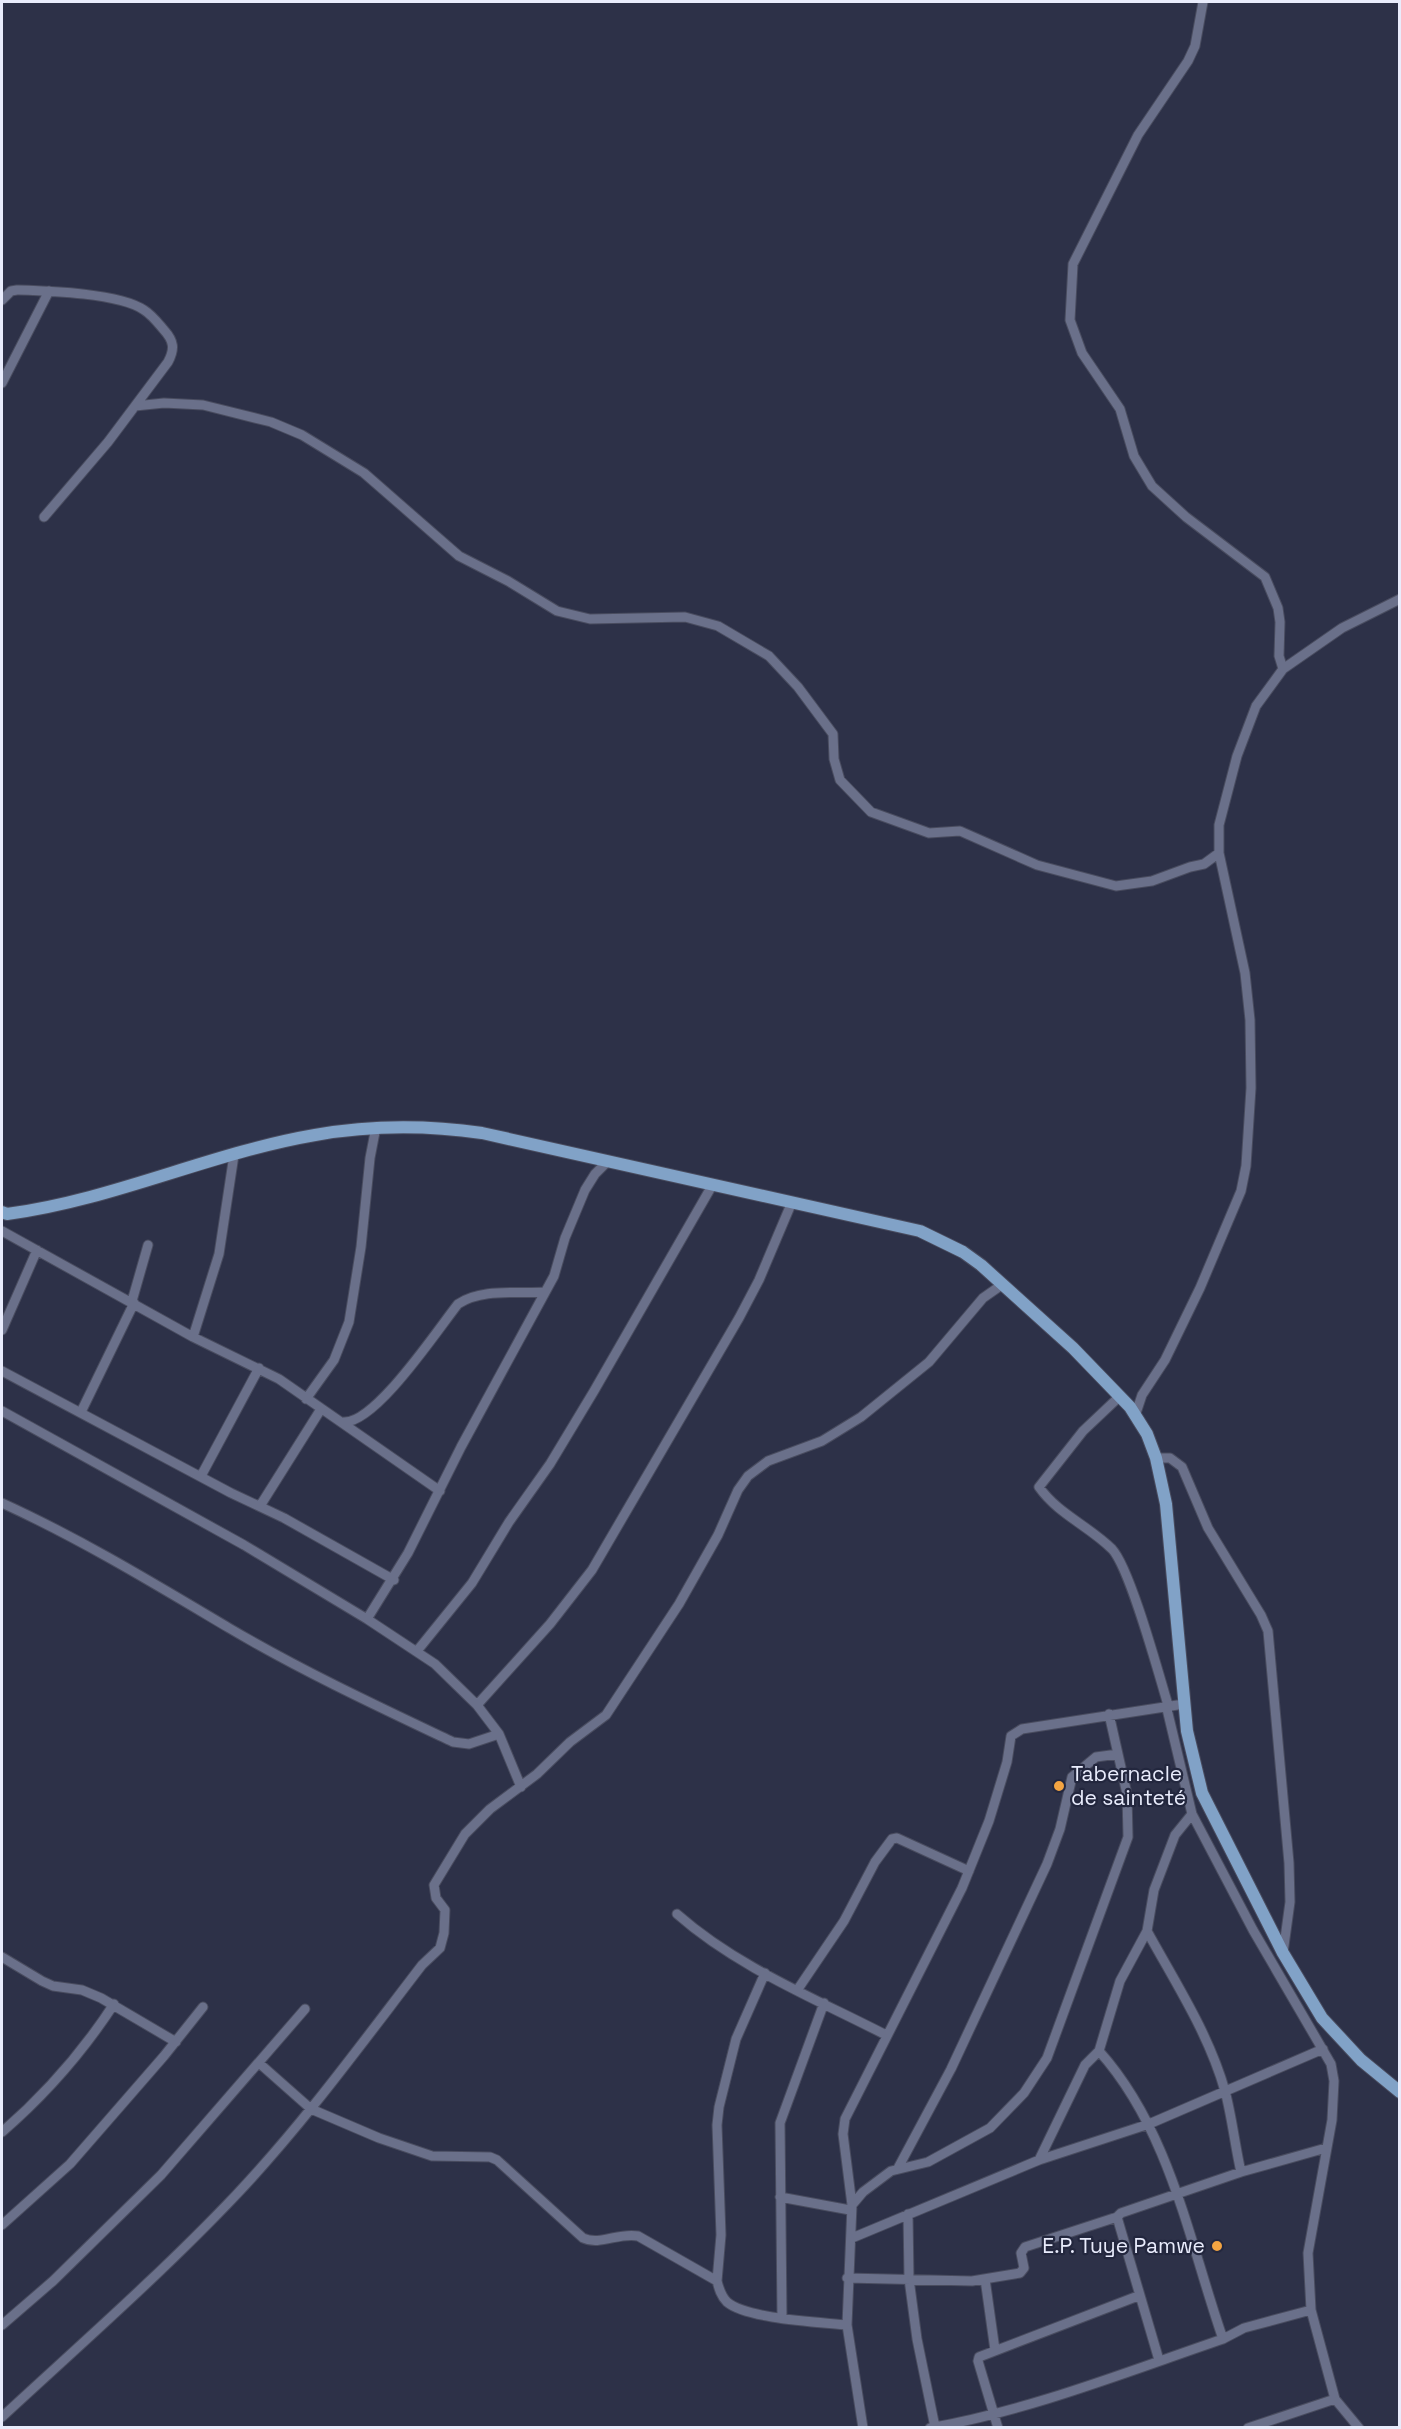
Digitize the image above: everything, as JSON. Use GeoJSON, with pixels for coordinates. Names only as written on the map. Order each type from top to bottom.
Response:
{"type":"FeatureCollection","features":[{"type":"Feature","properties":{"kind":"main road"},"geometry":{"type":"LineString","coordinates":[[2,1212],[7,1214],[50,1208],[234,1155],[314,1135],[376,1127],[425,1126],[482,1133],[920,1231],[963,1252],[1003,1284],[1073,1348],[1120,1396],[1147,1434],[1156,1458],[1166,1503],[1184,1704],[1193,1763],[1202,1793],[1267,1923],[1322,2018],[1341,2041],[1400,2092]]}},
{"type":"Feature","properties":{"kind":"street"},"geometry":{"type":"LineString","coordinates":[[1203,2],[1195,46],[1188,61],[1138,135],[1073,264],[1070,320],[1082,353],[1120,409],[1134,456],[1152,486],[1186,517],[1265,577],[1278,609],[1279,656],[1283,669]]}},
{"type":"Feature","properties":{"kind":"street"},"geometry":{"type":"LineString","coordinates":[[2,300],[10,291],[49,291],[85,294],[134,305],[145,310],[167,334],[174,351],[89,466],[44,517]]}},
{"type":"Feature","properties":{"kind":"street"},"geometry":{"type":"LineString","coordinates":[[2,383],[49,291]]}},
{"type":"Feature","properties":{"kind":"street"},"geometry":{"type":"LineString","coordinates":[[135,406],[164,402],[203,405],[293,431],[364,473],[459,556],[557,611],[590,619],[686,617],[718,626],[769,656],[798,687],[833,734],[834,759],[840,780],[871,812],[929,833],[960,831],[1037,865],[1116,886],[1152,881],[1204,864],[1219,853]]}},
{"type":"Feature","properties":{"kind":"street"},"geometry":{"type":"LineString","coordinates":[[1135,1416],[1142,1395],[1165,1360],[1200,1288],[1237,1200],[1246,1166],[1251,1088],[1250,1020],[1245,973],[1219,853],[1219,825],[1243,738],[1256,706],[1283,669],[1342,628],[1400,599]]}},
{"type":"Feature","properties":{"kind":"street"},"geometry":{"type":"LineString","coordinates":[[1204,864],[1223,872]]}},
{"type":"Feature","properties":{"kind":"street"},"geometry":{"type":"LineString","coordinates":[[306,1399],[334,1360],[349,1322],[376,1127]]}},
{"type":"Feature","properties":{"kind":"street"},"geometry":{"type":"LineString","coordinates":[[193,1337],[219,1254],[234,1155]]}},
{"type":"Feature","properties":{"kind":"street"},"geometry":{"type":"LineString","coordinates":[[368,1618],[394,1580],[460,1447],[554,1276],[565,1238],[585,1190],[595,1174],[607,1162]]}},
{"type":"Feature","properties":{"kind":"street"},"geometry":{"type":"LineString","coordinates":[[417,1651],[472,1583],[509,1522],[550,1464],[712,1184]]}},
{"type":"Feature","properties":{"kind":"street"},"geometry":{"type":"LineString","coordinates":[[477,1706],[550,1624],[592,1570],[739,1318],[759,1280],[792,1202]]}},
{"type":"Feature","properties":{"kind":"street"},"geometry":{"type":"LineString","coordinates":[[2,1231],[193,1337],[259,1368],[344,1422],[440,1491]]}},
{"type":"Feature","properties":{"kind":"street"},"geometry":{"type":"LineString","coordinates":[[81,1412],[134,1303],[132,1301],[148,1245]]}},
{"type":"Feature","properties":{"kind":"street"},"geometry":{"type":"LineString","coordinates":[[2,1330],[37,1250]]}},
{"type":"Feature","properties":{"kind":"street"},"geometry":{"type":"LineString","coordinates":[[2,2416],[199,2233],[312,2109],[422,1965],[440,1948],[446,1917],[442,1904],[436,1898],[434,1885],[450,1857],[478,1820],[521,1787],[570,1742],[606,1715],[679,1604],[717,1535],[738,1490],[748,1476],[768,1461],[822,1442],[861,1417],[934,1358],[983,1298],[1003,1284]]}},
{"type":"Feature","properties":{"kind":"street"},"geometry":{"type":"LineString","coordinates":[[344,1422],[350,1422],[359,1417],[394,1386],[422,1354],[458,1304],[467,1299],[501,1293],[545,1292]]}},
{"type":"Feature","properties":{"kind":"street"},"geometry":{"type":"LineString","coordinates":[[201,1476],[259,1368]]}},
{"type":"Feature","properties":{"kind":"street"},"geometry":{"type":"LineString","coordinates":[[2,1371],[260,1506],[394,1580]]}},
{"type":"Feature","properties":{"kind":"street"},"geometry":{"type":"LineString","coordinates":[[1120,1396],[1083,1431],[1039,1487],[1054,1506],[1102,1541],[1117,1556],[1129,1583],[1167,1705],[1192,1814],[1254,1930],[1331,2064],[1334,2081],[1332,2120],[1308,2253],[1311,2310],[1335,2399],[1359,2427]]}},
{"type":"Feature","properties":{"kind":"street"},"geometry":{"type":"LineString","coordinates":[[260,1506],[321,1409]]}},
{"type":"Feature","properties":{"kind":"street"},"geometry":{"type":"LineString","coordinates":[[2,1411],[23,1425],[130,1479],[368,1618],[435,1664],[477,1706],[499,1734],[521,1787]]}},
{"type":"Feature","properties":{"kind":"street"},"geometry":{"type":"LineString","coordinates":[[1156,1458],[1170,1458],[1182,1467],[1208,1528],[1261,1615],[1268,1631],[1289,1863],[1290,1902],[1283,1953]]}},
{"type":"Feature","properties":{"kind":"street"},"geometry":{"type":"LineString","coordinates":[[2,1503],[169,1591],[231,1629],[337,1688],[453,1742],[469,1744],[499,1734]]}},
{"type":"Feature","properties":{"kind":"street"},"geometry":{"type":"LineString","coordinates":[[863,2427],[847,2325],[847,2278],[852,2238],[843,2134],[845,2119],[969,1871],[995,1801],[1007,1762],[1011,1736],[1022,1729],[1184,1704]]}},
{"type":"Feature","properties":{"kind":"street"},"geometry":{"type":"LineString","coordinates":[[851,2208],[878,2180],[898,2168],[928,2162],[952,2151],[990,2128],[1024,2093],[1047,2058],[1128,1837],[1127,1794],[1109,1714]]}},
{"type":"Feature","properties":{"kind":"street"},"geometry":{"type":"LineString","coordinates":[[898,2168],[951,2069],[1047,1864],[1060,1829],[1072,1777],[1085,1763],[1096,1757],[1118,1754]]}},
{"type":"Feature","properties":{"kind":"street"},"geometry":{"type":"LineString","coordinates":[[1039,2160],[1085,2065],[1099,2051],[1120,1981],[1147,1931],[1154,1890],[1175,1835],[1192,1814]]}},
{"type":"Feature","properties":{"kind":"street"},"geometry":{"type":"LineString","coordinates":[[798,1989],[844,1922],[875,1862],[892,1839],[897,1838],[969,1871]]}},
{"type":"Feature","properties":{"kind":"street"},"geometry":{"type":"LineString","coordinates":[[677,1914],[690,1926],[765,1973],[886,2035]]}},
{"type":"Feature","properties":{"kind":"street"},"geometry":{"type":"LineString","coordinates":[[1254,1930],[1267,1923]]}},
{"type":"Feature","properties":{"kind":"street"},"geometry":{"type":"LineString","coordinates":[[1147,1931],[1194,2015],[1225,2091],[1241,2172]]}},
{"type":"Feature","properties":{"kind":"street"},"geometry":{"type":"LineString","coordinates":[[2,1956],[42,1982],[82,1990],[114,2004],[176,2042]]}},
{"type":"Feature","properties":{"kind":"street"},"geometry":{"type":"LineString","coordinates":[[765,1973],[736,2039],[719,2107],[717,2125],[721,2235],[717,2281],[719,2292],[727,2302],[739,2308],[782,2318],[847,2325]]}},
{"type":"Feature","properties":{"kind":"street"},"geometry":{"type":"LineString","coordinates":[[782,2318],[780,2123],[824,2003]]}},
{"type":"Feature","properties":{"kind":"street"},"geometry":{"type":"LineString","coordinates":[[2,2132],[28,2109],[72,2063],[114,2004]]}},
{"type":"Feature","properties":{"kind":"street"},"geometry":{"type":"LineString","coordinates":[[2,2225],[70,2164],[176,2042],[203,2007]]}},
{"type":"Feature","properties":{"kind":"street"},"geometry":{"type":"LineString","coordinates":[[2,2325],[53,2281],[161,2175],[305,2009]]}},
{"type":"Feature","properties":{"kind":"street"},"geometry":{"type":"LineString","coordinates":[[852,2238],[1039,2160],[1149,2124],[1323,2049]]}},
{"type":"Feature","properties":{"kind":"street"},"geometry":{"type":"LineString","coordinates":[[1099,2051],[1113,2067],[1149,2124],[1177,2195],[1223,2339]]}},
{"type":"Feature","properties":{"kind":"street"},"geometry":{"type":"LineString","coordinates":[[259,2063],[312,2109],[419,2152],[446,2157],[490,2157],[503,2164],[583,2238],[595,2241],[629,2234],[638,2236],[717,2281]]}},
{"type":"Feature","properties":{"kind":"street"},"geometry":{"type":"LineString","coordinates":[[847,2278],[985,2279],[1023,2271],[1021,2253],[1025,2247],[1117,2217],[1120,2213],[1241,2172],[1326,2148]]}},
{"type":"Feature","properties":{"kind":"street"},"geometry":{"type":"LineString","coordinates":[[780,2198],[851,2208]]}},
{"type":"Feature","properties":{"kind":"street"},"geometry":{"type":"LineString","coordinates":[[908,2214],[909,2279],[916,2339],[933,2427],[994,2415],[1223,2339],[1244,2328],[1311,2310]]}},
{"type":"Feature","properties":{"kind":"street"},"geometry":{"type":"LineString","coordinates":[[1117,2217],[1138,2296],[1159,2360]]}},
{"type":"Feature","properties":{"kind":"street"},"geometry":{"type":"LineString","coordinates":[[985,2279],[995,2350]]}},
{"type":"Feature","properties":{"kind":"street"},"geometry":{"type":"LineString","coordinates":[[998,2427],[978,2361],[982,2354],[1138,2296]]}},
{"type":"Feature","properties":{"kind":"street"},"geometry":{"type":"LineString","coordinates":[[1248,2427],[1335,2399]]}},
{"type":"Feature","properties":{"kind":"place","name":"Tabernacle de sainteté"},"geometry":{"type":"Point","coordinates":[1059,1786]}},
{"type":"Feature","properties":{"kind":"place","name":"E.P. Tuye Pamwe"},"geometry":{"type":"Point","coordinates":[1217,2246]}}]}
